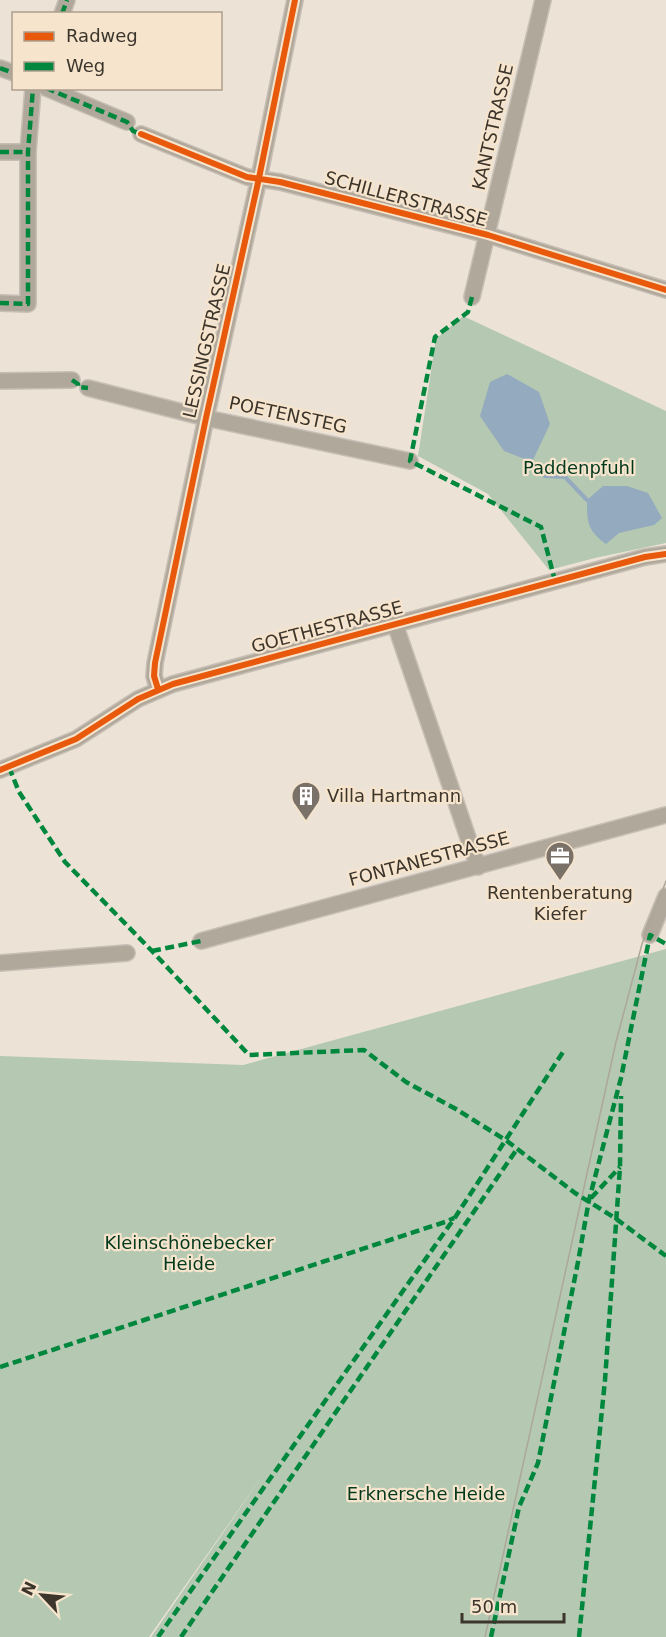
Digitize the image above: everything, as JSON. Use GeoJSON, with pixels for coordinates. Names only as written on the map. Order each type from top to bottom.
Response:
{"type":"FeatureCollection","features":[{"type":"Feature","properties":{"kind":"street","name":"LESSINGSTRASSE"},"geometry":{"type":"LineString","coordinates":[[158,689],[154,676],[155,663],[206,418],[260,178],[295,0]]}},
{"type":"Feature","properties":{"kind":"street","name":"KANTSTRASSE"},"geometry":{"type":"LineString","coordinates":[[472,297],[543,0]]}},
{"type":"Feature","properties":{"kind":"street"},"geometry":{"type":"LineString","coordinates":[[0,303],[28,304],[28,152],[33,90]]}},
{"type":"Feature","properties":{"kind":"street"},"geometry":{"type":"LineString","coordinates":[[51,90],[127,122]]}},
{"type":"Feature","properties":{"kind":"street","name":"SCHILLERSTRASSE"},"geometry":{"type":"LineString","coordinates":[[141,134],[247,177],[260,178],[488,235],[666,290]]}},
{"type":"Feature","properties":{"kind":"street"},"geometry":{"type":"LineString","coordinates":[[0,152],[28,152]]}},
{"type":"Feature","properties":{"kind":"street"},"geometry":{"type":"LineString","coordinates":[[0,381],[72,380]]}},
{"type":"Feature","properties":{"kind":"street","name":"POETENSTEG"},"geometry":{"type":"LineString","coordinates":[[88,388],[206,418],[410,461]]}},
{"type":"Feature","properties":{"kind":"street","name":"GOETHESTRASSE"},"geometry":{"type":"LineString","coordinates":[[5,768],[76,739],[138,699],[158,689],[645,557],[666,554]]}},
{"type":"Feature","properties":{"kind":"street"},"geometry":{"type":"LineString","coordinates":[[395,624],[478,867]]}},
{"type":"Feature","properties":{"kind":"street","name":"FONTANESTRASSE"},"geometry":{"type":"LineString","coordinates":[[201,941],[666,815]]}},
{"type":"Feature","properties":{"kind":"street"},"geometry":{"type":"LineString","coordinates":[[650,935],[662,911],[666,896]]}},
{"type":"Feature","properties":{"kind":"street"},"geometry":{"type":"LineString","coordinates":[[0,963],[127,953]]}},
{"type":"Feature","properties":{"kind":"green space","name":"Paddenpfuhl"},"geometry":{"type":"Polygon","coordinates":[[[463,316],[666,411],[666,543],[549,570],[488,494],[418,456],[436,339],[463,316]]]}},
{"type":"Feature","properties":{"kind":"green space"},"geometry":{"type":"Polygon","coordinates":[[[666,949],[666,1637],[151,1637],[268,1468],[149,1637],[0,1637],[0,1056],[243,1065],[666,949]]]}},
{"type":"Feature","properties":{"kind":"water"},"geometry":{"type":"Polygon","coordinates":[[[507,374],[539,392],[550,424],[532,462],[504,451],[480,416],[490,382],[507,374]]]}},
{"type":"Feature","properties":{"kind":"water"},"geometry":{"type":"Polygon","coordinates":[[[603,486],[627,486],[648,493],[662,518],[654,525],[619,533],[606,544],[592,530],[587,514],[587,500],[603,486]]]}},
{"type":"Feature","properties":{"kind":"waterway"},"geometry":{"type":"LineString","coordinates":[[532,462],[545,476],[565,477],[587,500]]}},
{"type":"Feature","properties":{"kind":"tram line"},"geometry":{"type":"LineString","coordinates":[[485,1637],[616,1042],[642,944],[666,881]]}},
{"type":"Feature","properties":{"kind":"marked path"},"geometry":{"type":"LineString","coordinates":[[63,12],[67,0]]}},
{"type":"Feature","properties":{"kind":"marked path"},"geometry":{"type":"LineString","coordinates":[[0,68],[12,72]]}},
{"type":"Feature","properties":{"kind":"marked path"},"geometry":{"type":"LineString","coordinates":[[0,303],[28,304],[28,152],[33,90]]}},
{"type":"Feature","properties":{"kind":"marked path"},"geometry":{"type":"LineString","coordinates":[[51,90],[127,122],[133,131],[141,134]]}},
{"type":"Feature","properties":{"kind":"marked path"},"geometry":{"type":"LineString","coordinates":[[0,152],[28,152]]}},
{"type":"Feature","properties":{"kind":"marked path"},"geometry":{"type":"LineString","coordinates":[[472,297],[468,312],[435,337],[410,461],[541,527],[555,581]]}},
{"type":"Feature","properties":{"kind":"marked path"},"geometry":{"type":"LineString","coordinates":[[72,380],[78,384],[78,387],[88,388]]}},
{"type":"Feature","properties":{"kind":"marked path"},"geometry":{"type":"LineString","coordinates":[[9,767],[19,792],[65,862],[249,1055],[364,1050],[406,1082],[456,1109],[507,1141],[575,1193],[615,1218],[666,1256]]}},
{"type":"Feature","properties":{"kind":"marked path"},"geometry":{"type":"LineString","coordinates":[[491,1637],[519,1507],[538,1463],[589,1200],[621,1078],[650,935],[666,944]]}},
{"type":"Feature","properties":{"kind":"marked path"},"geometry":{"type":"LineString","coordinates":[[152,951],[201,941]]}},
{"type":"Feature","properties":{"kind":"marked path"},"geometry":{"type":"LineString","coordinates":[[158,1637],[456,1216],[565,1049]]}},
{"type":"Feature","properties":{"kind":"marked path"},"geometry":{"type":"LineString","coordinates":[[579,1637],[605,1380],[620,1167],[621,1096]]}},
{"type":"Feature","properties":{"kind":"marked path"},"geometry":{"type":"LineString","coordinates":[[181,1637],[517,1149]]}},
{"type":"Feature","properties":{"kind":"marked path"},"geometry":{"type":"LineString","coordinates":[[591,1198],[620,1167]]}},
{"type":"Feature","properties":{"kind":"marked path"},"geometry":{"type":"LineString","coordinates":[[0,1367],[454,1218]]}},
{"type":"Feature","properties":{"kind":"cycle path"},"geometry":{"type":"LineString","coordinates":[[158,689],[154,676],[155,663],[295,0]]}},
{"type":"Feature","properties":{"kind":"cycle path"},"geometry":{"type":"LineString","coordinates":[[141,134],[247,177],[280,182],[488,235],[666,290]]}},
{"type":"Feature","properties":{"kind":"cycle path"},"geometry":{"type":"LineString","coordinates":[[0,770],[76,739],[138,699],[173,684],[645,557],[666,554]]}},
{"type":"Feature","properties":{"kind":"place","name":"Villa Hartmann"},"geometry":{"type":"Point","coordinates":[306,822]}},
{"type":"Feature","properties":{"kind":"place","name":"Rentenberatung Kiefer"},"geometry":{"type":"Point","coordinates":[560,882]}},
{"type":"Feature","properties":{"kind":"park label","name":"Kleinschönebecker Heide"},"geometry":{"type":"Point","coordinates":[189,1253]}},
{"type":"Feature","properties":{"kind":"park label","name":"Erknersche Heide"},"geometry":{"type":"Point","coordinates":[426,1494]}}]}
